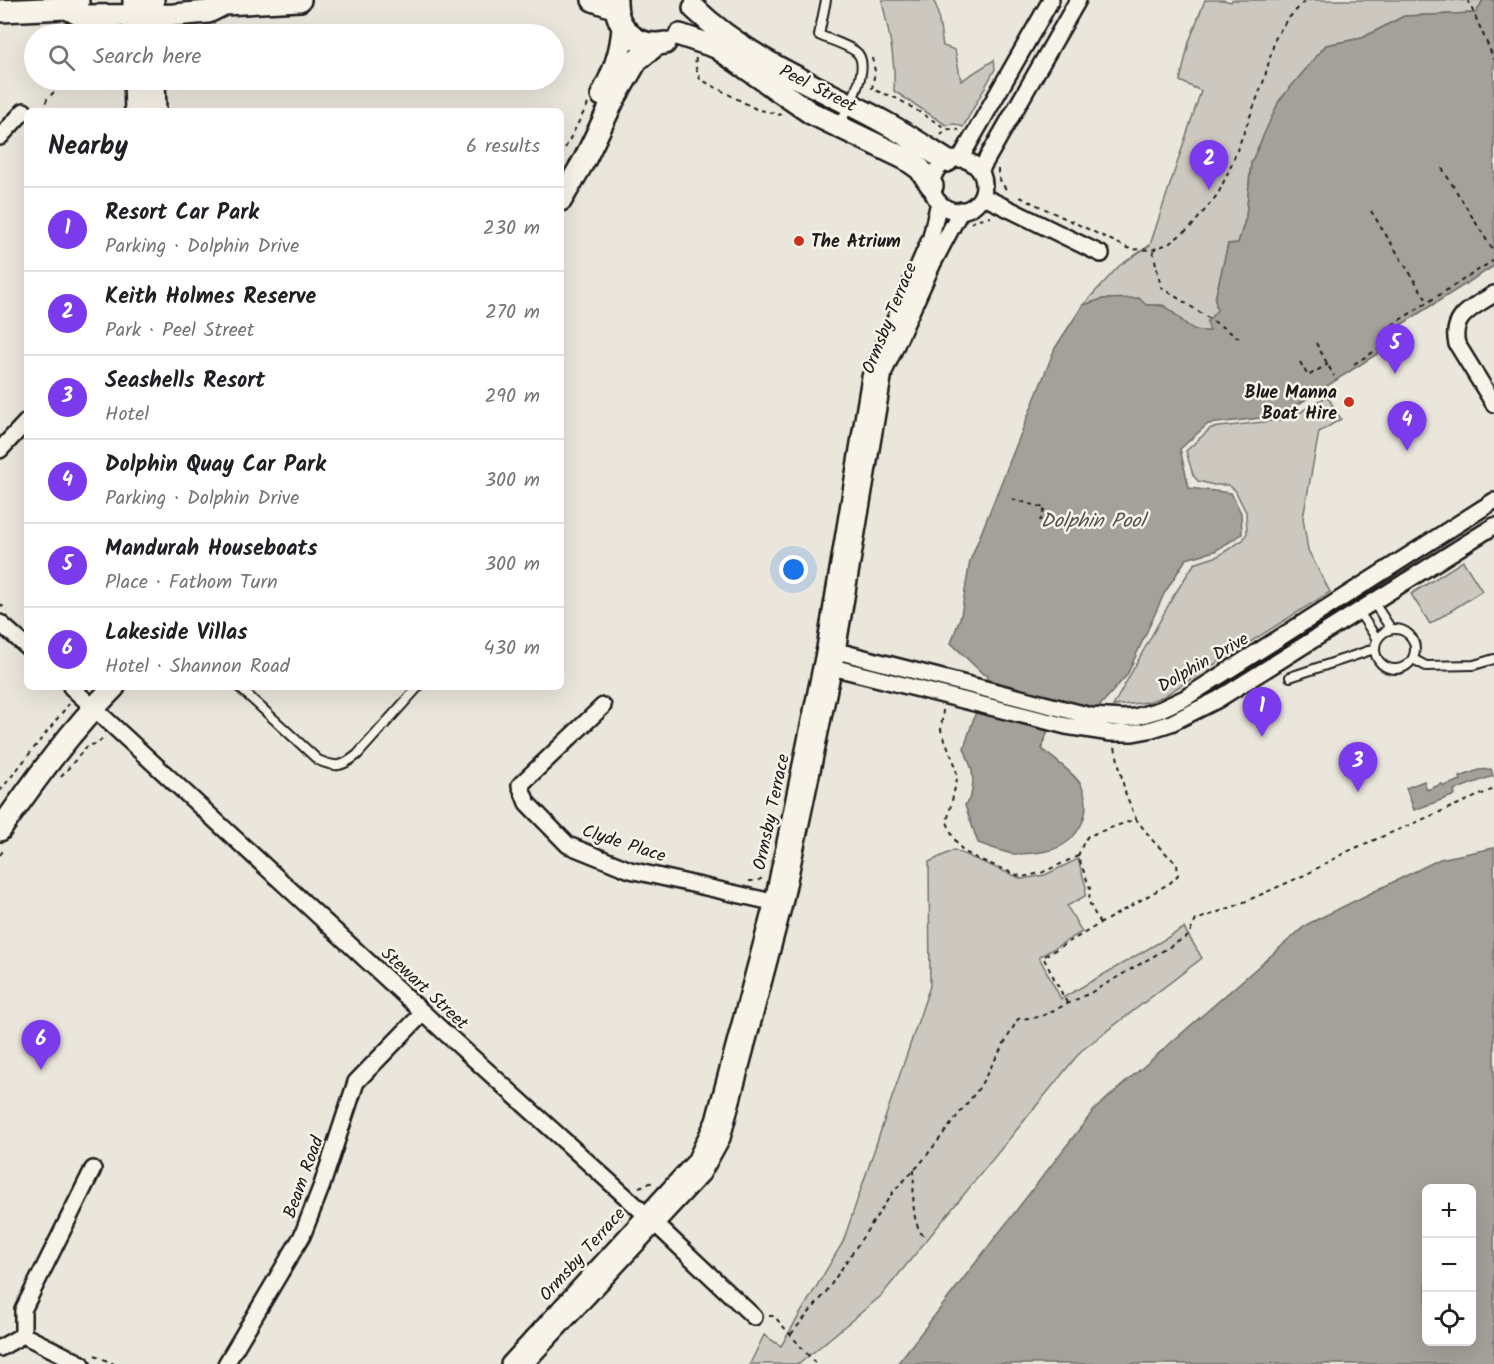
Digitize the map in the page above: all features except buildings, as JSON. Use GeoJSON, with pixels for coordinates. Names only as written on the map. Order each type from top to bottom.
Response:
{"type":"FeatureCollection","features":[{"type":"Feature","properties":{"kind":"main road"},"geometry":{"type":"LineString","coordinates":[[0,11],[74,4],[82,16],[144,17],[207,12],[219,2],[300,0]]}},
{"type":"Feature","properties":{"kind":"main road"},"geometry":{"type":"LineString","coordinates":[[593,0],[616,4],[618,19],[623,28],[638,40],[657,44],[669,42],[687,28],[694,4]]}},
{"type":"Feature","properties":{"kind":"main road","name":"Peel Street"},"geometry":{"type":"LineString","coordinates":[[694,4],[726,36],[750,52],[798,80],[890,125],[946,157]]}},
{"type":"Feature","properties":{"kind":"main road"},"geometry":{"type":"LineString","coordinates":[[564,170],[616,65],[621,50],[623,28]]}},
{"type":"Feature","properties":{"kind":"main road","name":"Peel Street"},"geometry":{"type":"LineString","coordinates":[[680,35],[716,47],[811,112],[906,159],[920,169],[935,194]]}},
{"type":"Feature","properties":{"kind":"main road"},"geometry":{"type":"LineString","coordinates":[[564,195],[637,60],[657,44]]}},
{"type":"Feature","properties":{"kind":"main road"},"geometry":{"type":"LineString","coordinates":[[135,90],[136,108]]}},
{"type":"Feature","properties":{"kind":"main road"},"geometry":{"type":"LineString","coordinates":[[154,90],[155,108]]}},
{"type":"Feature","properties":{"kind":"main road"},"geometry":{"type":"LineString","coordinates":[[0,810],[85,695],[103,690]]}},
{"type":"Feature","properties":{"kind":"main road"},"geometry":{"type":"LineString","coordinates":[[3,839],[85,695]]}},
{"type":"Feature","properties":{"kind":"street"},"geometry":{"type":"LineString","coordinates":[[946,157],[968,161],[980,171],[984,188],[982,196],[969,208],[961,210],[945,207],[935,194],[936,171],[946,157],[974,136],[1051,0]]}},
{"type":"Feature","properties":{"kind":"street"},"geometry":{"type":"LineString","coordinates":[[980,171],[1078,0]]}},
{"type":"Feature","properties":{"kind":"street"},"geometry":{"type":"LineString","coordinates":[[0,137],[24,111]]}},
{"type":"Feature","properties":{"kind":"street","name":"Ormsby Terrace"},"geometry":{"type":"LineString","coordinates":[[831,650],[870,377],[931,237],[935,194]]}},
{"type":"Feature","properties":{"kind":"street"},"geometry":{"type":"LineString","coordinates":[[982,196],[1101,254]]}},
{"type":"Feature","properties":{"kind":"street","name":"Ormsby Terrace"},"geometry":{"type":"LineString","coordinates":[[525,1364],[650,1219],[695,1161],[714,1121],[779,903],[828,666],[884,372],[933,263],[961,210]]}},
{"type":"Feature","properties":{"kind":"street"},"geometry":{"type":"LineString","coordinates":[[1494,294],[1465,313],[1457,324],[1455,334],[1457,344],[1494,404]]}},
{"type":"Feature","properties":{"kind":"street"},"geometry":{"type":"LineString","coordinates":[[0,450],[24,424]]}},
{"type":"Feature","properties":{"kind":"street","name":"Dolphin Drive"},"geometry":{"type":"LineString","coordinates":[[831,650],[922,673],[1088,723],[1135,717],[1185,698],[1494,501]]}},
{"type":"Feature","properties":{"kind":"street","name":"Dolphin Drive"},"geometry":{"type":"LineString","coordinates":[[828,666],[930,692],[1133,733],[1171,723],[1217,700],[1494,526]]}},
{"type":"Feature","properties":{"kind":"street"},"geometry":{"type":"LineString","coordinates":[[0,623],[24,645]]}},
{"type":"Feature","properties":{"kind":"street","name":"Stewart Street"},"geometry":{"type":"LineString","coordinates":[[85,695],[113,726],[754,1317]]}},
{"type":"Feature","properties":{"kind":"street","name":"Clyde Place"},"geometry":{"type":"LineString","coordinates":[[603,705],[520,785],[527,803],[568,845],[630,870],[779,903]]}},
{"type":"Feature","properties":{"kind":"street","name":"Beam Road"},"geometry":{"type":"LineString","coordinates":[[226,1364],[302,1236],[322,1185],[356,1083],[423,1013]]}},
{"type":"Feature","properties":{"kind":"street"},"geometry":{"type":"LineString","coordinates":[[23,1335],[23,1310],[93,1169]]}},
{"type":"Feature","properties":{"kind":"street","name":"Ormsby Terrace"},"geometry":{"type":"LineString","coordinates":[[509,1364],[650,1219]]}},
{"type":"Feature","properties":{"kind":"street"},"geometry":{"type":"LineString","coordinates":[[0,1348],[23,1335]]}},
{"type":"Feature","properties":{"kind":"street"},"geometry":{"type":"LineString","coordinates":[[23,1335],[87,1359]]}},
{"type":"Feature","properties":{"kind":"lane"},"geometry":{"type":"LineString","coordinates":[[826,0],[819,35],[856,51],[863,69],[850,105],[838,127]]}},
{"type":"Feature","properties":{"kind":"lane"},"geometry":{"type":"LineString","coordinates":[[1374,603],[1391,628]]}},
{"type":"Feature","properties":{"kind":"lane"},"geometry":{"type":"LineString","coordinates":[[1359,612],[1377,639]]}},
{"type":"Feature","properties":{"kind":"lane"},"geometry":{"type":"LineString","coordinates":[[1391,628],[1402,630],[1412,637],[1416,648],[1413,659],[1405,667],[1395,669],[1385,667],[1377,660],[1374,650],[1377,639],[1391,628]]}},
{"type":"Feature","properties":{"kind":"lane"},"geometry":{"type":"LineString","coordinates":[[1290,677],[1374,650]]}},
{"type":"Feature","properties":{"kind":"lane"},"geometry":{"type":"LineString","coordinates":[[1413,659],[1426,666],[1473,665],[1494,659]]}},
{"type":"Feature","properties":{"kind":"lane"},"geometry":{"type":"LineString","coordinates":[[242,690],[318,760],[332,766],[348,762],[357,755],[415,690]]}},
{"type":"Feature","properties":{"kind":"path"},"geometry":{"type":"LineString","coordinates":[[1017,195],[1130,249],[1152,250],[1170,243],[1192,226],[1218,194],[1264,80],[1275,39],[1286,21],[1302,4],[1310,0]]}},
{"type":"Feature","properties":{"kind":"path"},"geometry":{"type":"LineString","coordinates":[[1451,0],[1467,0],[1494,59]]}},
{"type":"Feature","properties":{"kind":"path"},"geometry":{"type":"LineString","coordinates":[[871,56],[875,71],[872,89],[898,99],[947,129],[956,128],[974,136]]}},
{"type":"Feature","properties":{"kind":"path"},"geometry":{"type":"LineString","coordinates":[[44,108],[47,99],[56,90]]}},
{"type":"Feature","properties":{"kind":"path"},"geometry":{"type":"LineString","coordinates":[[946,157],[933,144],[947,129]]}},
{"type":"Feature","properties":{"kind":"path"},"geometry":{"type":"LineString","coordinates":[[953,225],[963,227],[978,219],[994,217],[1007,191],[998,177],[998,165],[1002,153],[994,146]]}},
{"type":"Feature","properties":{"kind":"path"},"geometry":{"type":"LineString","coordinates":[[1442,168],[1494,252]]}},
{"type":"Feature","properties":{"kind":"path"},"geometry":{"type":"LineString","coordinates":[[1371,211],[1428,302]]}},
{"type":"Feature","properties":{"kind":"path"},"geometry":{"type":"LineString","coordinates":[[1152,250],[1161,286],[1239,338]]}},
{"type":"Feature","properties":{"kind":"path"},"geometry":{"type":"LineString","coordinates":[[1392,325],[1494,260]]}},
{"type":"Feature","properties":{"kind":"path"},"geometry":{"type":"LineString","coordinates":[[1354,364],[1396,338]]}},
{"type":"Feature","properties":{"kind":"path"},"geometry":{"type":"LineString","coordinates":[[1316,343],[1334,376]]}},
{"type":"Feature","properties":{"kind":"path"},"geometry":{"type":"LineString","coordinates":[[1300,362],[1308,376],[1328,363]]}},
{"type":"Feature","properties":{"kind":"path"},"geometry":{"type":"LineString","coordinates":[[1012,499],[1045,508],[1040,521]]}},
{"type":"Feature","properties":{"kind":"path"},"geometry":{"type":"LineString","coordinates":[[0,791],[85,695]]}},
{"type":"Feature","properties":{"kind":"path"},"geometry":{"type":"LineString","coordinates":[[944,701],[941,730],[956,767],[957,778],[947,822],[953,837],[963,850],[976,858],[1022,877],[1041,873],[1078,856]]}},
{"type":"Feature","properties":{"kind":"path"},"geometry":{"type":"LineString","coordinates":[[59,780],[88,745],[98,744],[113,726]]}},
{"type":"Feature","properties":{"kind":"path"},"geometry":{"type":"LineString","coordinates":[[1068,1004],[1043,957],[1170,884],[1178,874],[1177,864],[1154,842],[1136,819],[1125,792],[1115,744]]}},
{"type":"Feature","properties":{"kind":"path"},"geometry":{"type":"LineString","coordinates":[[791,1334],[824,1295],[893,1192],[914,1170],[979,1088],[1018,1019],[1040,1017],[1092,992],[1188,936],[1196,920],[1235,906],[1259,893],[1307,874],[1364,843],[1494,789]]}},
{"type":"Feature","properties":{"kind":"path"},"geometry":{"type":"LineString","coordinates":[[1100,924],[1089,902],[1090,888],[1078,856],[1083,841],[1088,836],[1136,819]]}},
{"type":"Feature","properties":{"kind":"path"},"geometry":{"type":"LineString","coordinates":[[0,855],[3,839]]}},
{"type":"Feature","properties":{"kind":"path"},"geometry":{"type":"LineString","coordinates":[[914,1170],[915,1221],[918,1232],[926,1239]]}},
{"type":"Feature","properties":{"kind":"path"},"geometry":{"type":"LineString","coordinates":[[754,1317],[774,1316],[816,1364]]}},
{"type":"Feature","properties":{"kind":"path"},"geometry":{"type":"LineString","coordinates":[[87,1359],[114,1364]]}},
{"type":"Feature","properties":{"kind":"shaded area"},"geometry":{"type":"Polygon","coordinates":[[[882,0],[934,0],[943,46],[955,50],[961,81],[994,60],[995,69],[963,127],[955,124],[946,125],[894,91],[893,56],[882,0]]]}},
{"type":"Feature","properties":{"kind":"shaded area"},"geometry":{"type":"Polygon","coordinates":[[[1205,0],[1231,2],[1232,0],[1483,0],[1476,13],[1404,16],[1362,38],[1326,45],[1280,101],[1251,163],[1246,217],[1238,243],[1228,244],[1215,299],[1217,310],[1210,331],[1198,332],[1191,329],[1163,305],[1103,299],[1083,305],[1119,266],[1150,245],[1201,91],[1180,81],[1189,42],[1205,0]]]}},
{"type":"Feature","properties":{"kind":"shaded area"},"geometry":{"type":"Polygon","coordinates":[[[1327,396],[1341,419],[1319,432],[1303,518],[1308,550],[1330,592],[1164,696],[1148,702],[1113,706],[1173,597],[1194,564],[1218,556],[1243,540],[1247,533],[1246,512],[1235,490],[1228,485],[1214,485],[1198,481],[1193,475],[1186,451],[1211,428],[1289,419],[1327,396]]]}},
{"type":"Feature","properties":{"kind":"shaded area"},"geometry":{"type":"Polygon","coordinates":[[[1463,561],[1482,591],[1430,624],[1411,594],[1463,561]]]}},
{"type":"Feature","properties":{"kind":"shaded area"},"geometry":{"type":"Polygon","coordinates":[[[954,850],[1022,879],[1045,875],[1078,859],[1086,887],[1085,896],[1067,906],[1082,932],[1039,957],[1061,999],[1184,928],[1202,958],[1081,1051],[881,1296],[799,1364],[750,1364],[764,1335],[781,1346],[843,1242],[930,986],[929,862],[954,850]]]}},
{"type":"Feature","properties":{"kind":"water","name":"Dolphin Pool"},"geometry":{"type":"Polygon","coordinates":[[[1483,0],[1494,0],[1494,266],[1396,328],[1402,338],[1280,416],[1208,424],[1180,449],[1189,488],[1231,493],[1241,513],[1242,534],[1215,551],[1186,559],[1164,594],[1127,675],[1097,709],[1058,698],[1042,749],[1070,772],[1082,787],[1086,808],[1080,827],[1074,835],[1057,848],[1030,853],[1014,854],[978,843],[965,805],[971,796],[973,782],[972,770],[964,748],[988,675],[983,674],[951,643],[961,615],[970,561],[1055,348],[1083,305],[1103,299],[1139,298],[1146,305],[1165,307],[1195,330],[1210,331],[1207,322],[1217,310],[1215,299],[1228,244],[1238,243],[1246,217],[1251,163],[1279,101],[1326,45],[1362,38],[1404,16],[1476,13],[1483,0]]]}},
{"type":"Feature","properties":{"kind":"water"},"geometry":{"type":"Polygon","coordinates":[[[1491,769],[1493,776],[1454,790],[1455,795],[1414,810],[1406,788],[1424,781],[1427,790],[1461,780],[1460,777],[1479,770],[1491,769]]]}},
{"type":"Feature","properties":{"kind":"water"},"geometry":{"type":"Polygon","coordinates":[[[1494,848],[1494,1364],[897,1364],[1095,1109],[1306,925],[1440,859],[1494,848]]]}},
{"type":"Feature","properties":{"kind":"place","name":"Keith Holmes Reserve"},"geometry":{"type":"Point","coordinates":[1209,190]}},
{"type":"Feature","properties":{"kind":"place","name":"The Atrium"},"geometry":{"type":"Point","coordinates":[799,241]}},
{"type":"Feature","properties":{"kind":"place","name":"Mandurah Houseboats"},"geometry":{"type":"Point","coordinates":[1395,374]}},
{"type":"Feature","properties":{"kind":"place","name":"Blue Manna Boat Hire"},"geometry":{"type":"Point","coordinates":[1349,402]}},
{"type":"Feature","properties":{"kind":"place","name":"Dolphin Quay Car Park"},"geometry":{"type":"Point","coordinates":[1407,451]}},
{"type":"Feature","properties":{"kind":"place","name":"Resort Car Park"},"geometry":{"type":"Point","coordinates":[1262,737]}},
{"type":"Feature","properties":{"kind":"place","name":"Seashells Resort"},"geometry":{"type":"Point","coordinates":[1358,792]}},
{"type":"Feature","properties":{"kind":"place","name":"Lakeside Villas"},"geometry":{"type":"Point","coordinates":[41,1070]}}]}
